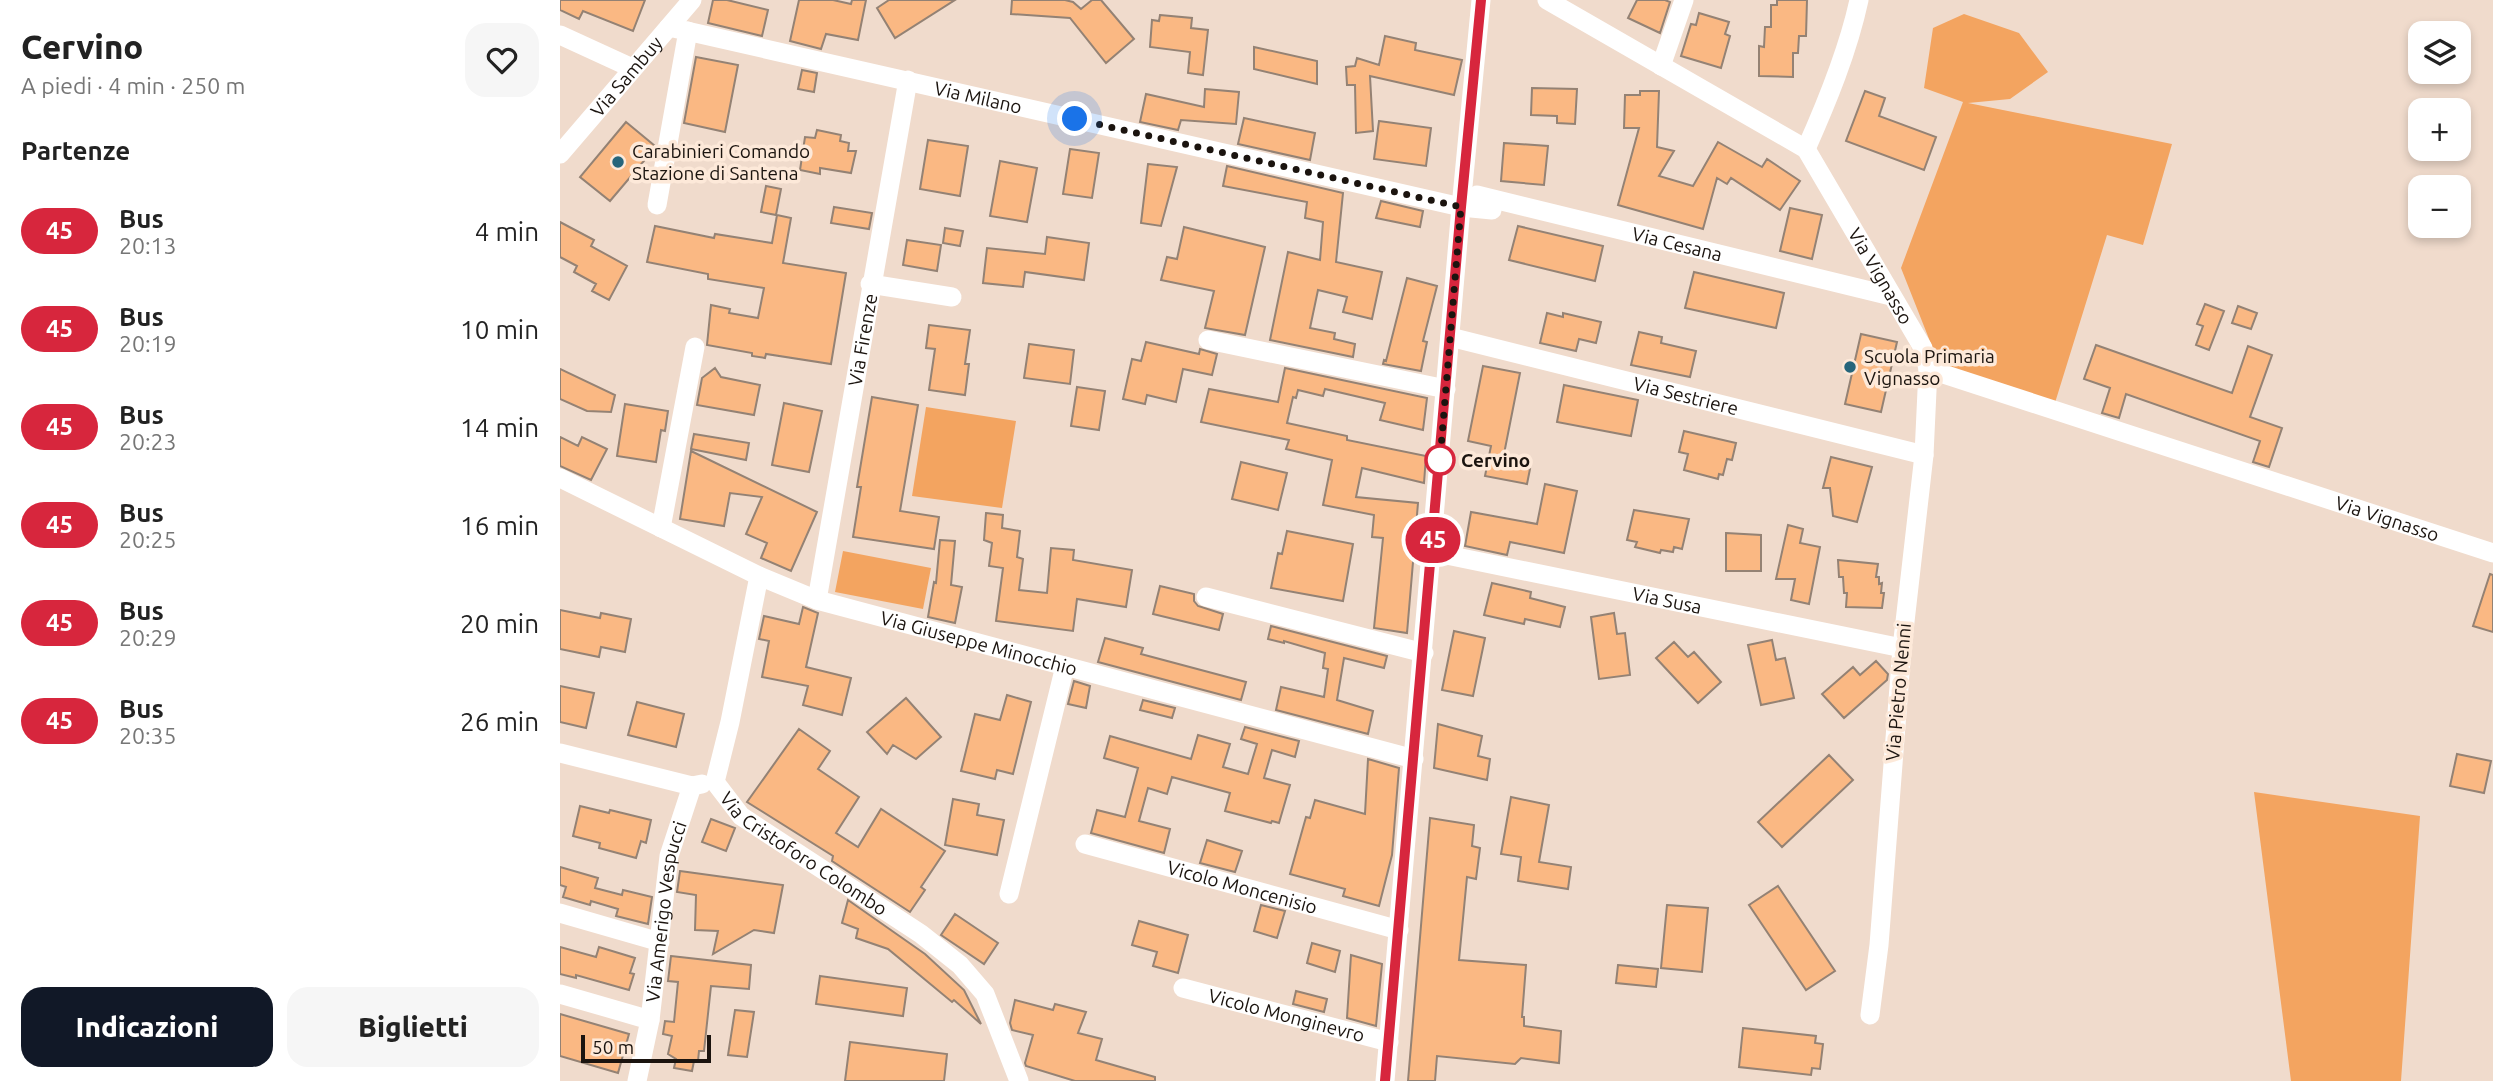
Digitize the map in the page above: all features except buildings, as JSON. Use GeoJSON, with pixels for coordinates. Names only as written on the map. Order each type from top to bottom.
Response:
{"type":"FeatureCollection","features":[{"type":"Feature","properties":{"kind":"street","name":"Via Sambuy"},"geometry":{"type":"LineString","coordinates":[[560,154],[632,68],[679,29],[692,0]]}},
{"type":"Feature","properties":{"kind":"street"},"geometry":{"type":"LineString","coordinates":[[1385,1081],[1481,0]]}},
{"type":"Feature","properties":{"kind":"street"},"geometry":{"type":"LineString","coordinates":[[1547,0],[1806,149],[1849,40],[1859,0]]}},
{"type":"Feature","properties":{"kind":"street"},"geometry":{"type":"LineString","coordinates":[[1661,66],[1684,0]]}},
{"type":"Feature","properties":{"kind":"street","name":"Via Milano"},"geometry":{"type":"LineString","coordinates":[[679,29],[1462,199],[1492,210]]}},
{"type":"Feature","properties":{"kind":"street"},"geometry":{"type":"LineString","coordinates":[[657,205],[679,29]]}},
{"type":"Feature","properties":{"kind":"street"},"geometry":{"type":"LineString","coordinates":[[560,34],[632,68]]}},
{"type":"Feature","properties":{"kind":"street","name":"Via Firenze"},"geometry":{"type":"LineString","coordinates":[[817,600],[908,80]]}},
{"type":"Feature","properties":{"kind":"street","name":"Via Vignasso"},"geometry":{"type":"LineString","coordinates":[[1806,149],[1923,348],[1928,369],[2493,553]]}},
{"type":"Feature","properties":{"kind":"street","name":"Via Cesana"},"geometry":{"type":"LineString","coordinates":[[1462,199],[1891,296]]}},
{"type":"Feature","properties":{"kind":"street"},"geometry":{"type":"LineString","coordinates":[[870,285],[952,297]]}},
{"type":"Feature","properties":{"kind":"street","name":"Via Sestriere"},"geometry":{"type":"LineString","coordinates":[[1450,337],[1924,455]]}},
{"type":"Feature","properties":{"kind":"street"},"geometry":{"type":"LineString","coordinates":[[1208,340],[1446,389]]}},
{"type":"Feature","properties":{"kind":"street"},"geometry":{"type":"LineString","coordinates":[[662,528],[695,348]]}},
{"type":"Feature","properties":{"kind":"street","name":"Via Pietro Nenni"},"geometry":{"type":"LineString","coordinates":[[1870,1015],[1879,945],[1902,648],[1924,455],[1928,369]]}},
{"type":"Feature","properties":{"kind":"street","name":"Via Giuseppe Minocchio"},"geometry":{"type":"LineString","coordinates":[[560,478],[759,576],[817,600],[1414,759]]}},
{"type":"Feature","properties":{"kind":"street","name":"Via Susa"},"geometry":{"type":"LineString","coordinates":[[1432,552],[1902,648]]}},
{"type":"Feature","properties":{"kind":"street","name":"Via Cristoforo Colombo"},"geometry":{"type":"LineString","coordinates":[[759,576],[730,722],[715,782],[741,816],[921,934],[960,965],[985,994],[1019,1081]]}},
{"type":"Feature","properties":{"kind":"street"},"geometry":{"type":"LineString","coordinates":[[1206,597],[1424,653]]}},
{"type":"Feature","properties":{"kind":"street"},"geometry":{"type":"LineString","coordinates":[[1009,894],[1065,666]]}},
{"type":"Feature","properties":{"kind":"street"},"geometry":{"type":"LineString","coordinates":[[560,753],[692,786],[715,782]]}},
{"type":"Feature","properties":{"kind":"street","name":"Via Amerigo Vespucci"},"geometry":{"type":"LineString","coordinates":[[637,1081],[650,1020],[669,856],[692,786]]}},
{"type":"Feature","properties":{"kind":"street","name":"Vicolo Moncenisio"},"geometry":{"type":"LineString","coordinates":[[1085,844],[1399,930]]}},
{"type":"Feature","properties":{"kind":"street"},"geometry":{"type":"LineString","coordinates":[[560,913],[660,942]]}},
{"type":"Feature","properties":{"kind":"street","name":"Vicolo Monginevro"},"geometry":{"type":"LineString","coordinates":[[1183,988],[1389,1042]]}},
{"type":"Feature","properties":{"kind":"street"},"geometry":{"type":"LineString","coordinates":[[560,994],[650,1020]]}},
{"type":"Feature","properties":{"kind":"shaded area"},"geometry":{"type":"Polygon","coordinates":[[[1964,14],[2019,33],[2048,72],[2010,99],[1968,103],[2172,144],[2143,245],[2107,235],[2054,406],[1935,365],[1935,354],[1901,268],[1963,102],[1924,88],[1933,28],[1964,14]]]}},
{"type":"Feature","properties":{"kind":"shaded area"},"geometry":{"type":"Polygon","coordinates":[[[926,407],[1016,421],[1002,508],[912,496],[926,407]]]}},
{"type":"Feature","properties":{"kind":"shaded area"},"geometry":{"type":"Polygon","coordinates":[[[843,551],[931,568],[923,609],[835,592],[843,551]]]}},
{"type":"Feature","properties":{"kind":"shaded area"},"geometry":{"type":"Polygon","coordinates":[[[2254,792],[2420,816],[2401,1081],[2291,1081],[2254,792]]]}},
{"type":"Feature","properties":{"kind":"bus line","name":"45"},"geometry":{"type":"LineString","coordinates":[[1385,1081],[1481,0]]}},
{"type":"Feature","properties":{"kind":"place","name":"Carabinieri Comando Stazione di Santena"},"geometry":{"type":"Point","coordinates":[618,162]}},
{"type":"Feature","properties":{"kind":"place","name":"Scuola Primaria Vignasso"},"geometry":{"type":"Point","coordinates":[1850,367]}},
{"type":"Feature","properties":{"kind":"place","name":"Cervino"},"geometry":{"type":"Point","coordinates":[1440,460]}},
{"type":"Feature","properties":{"kind":"route"},"geometry":{"type":"LineString","coordinates":[[1075,119],[1461,207],[1440,460]]}}]}
